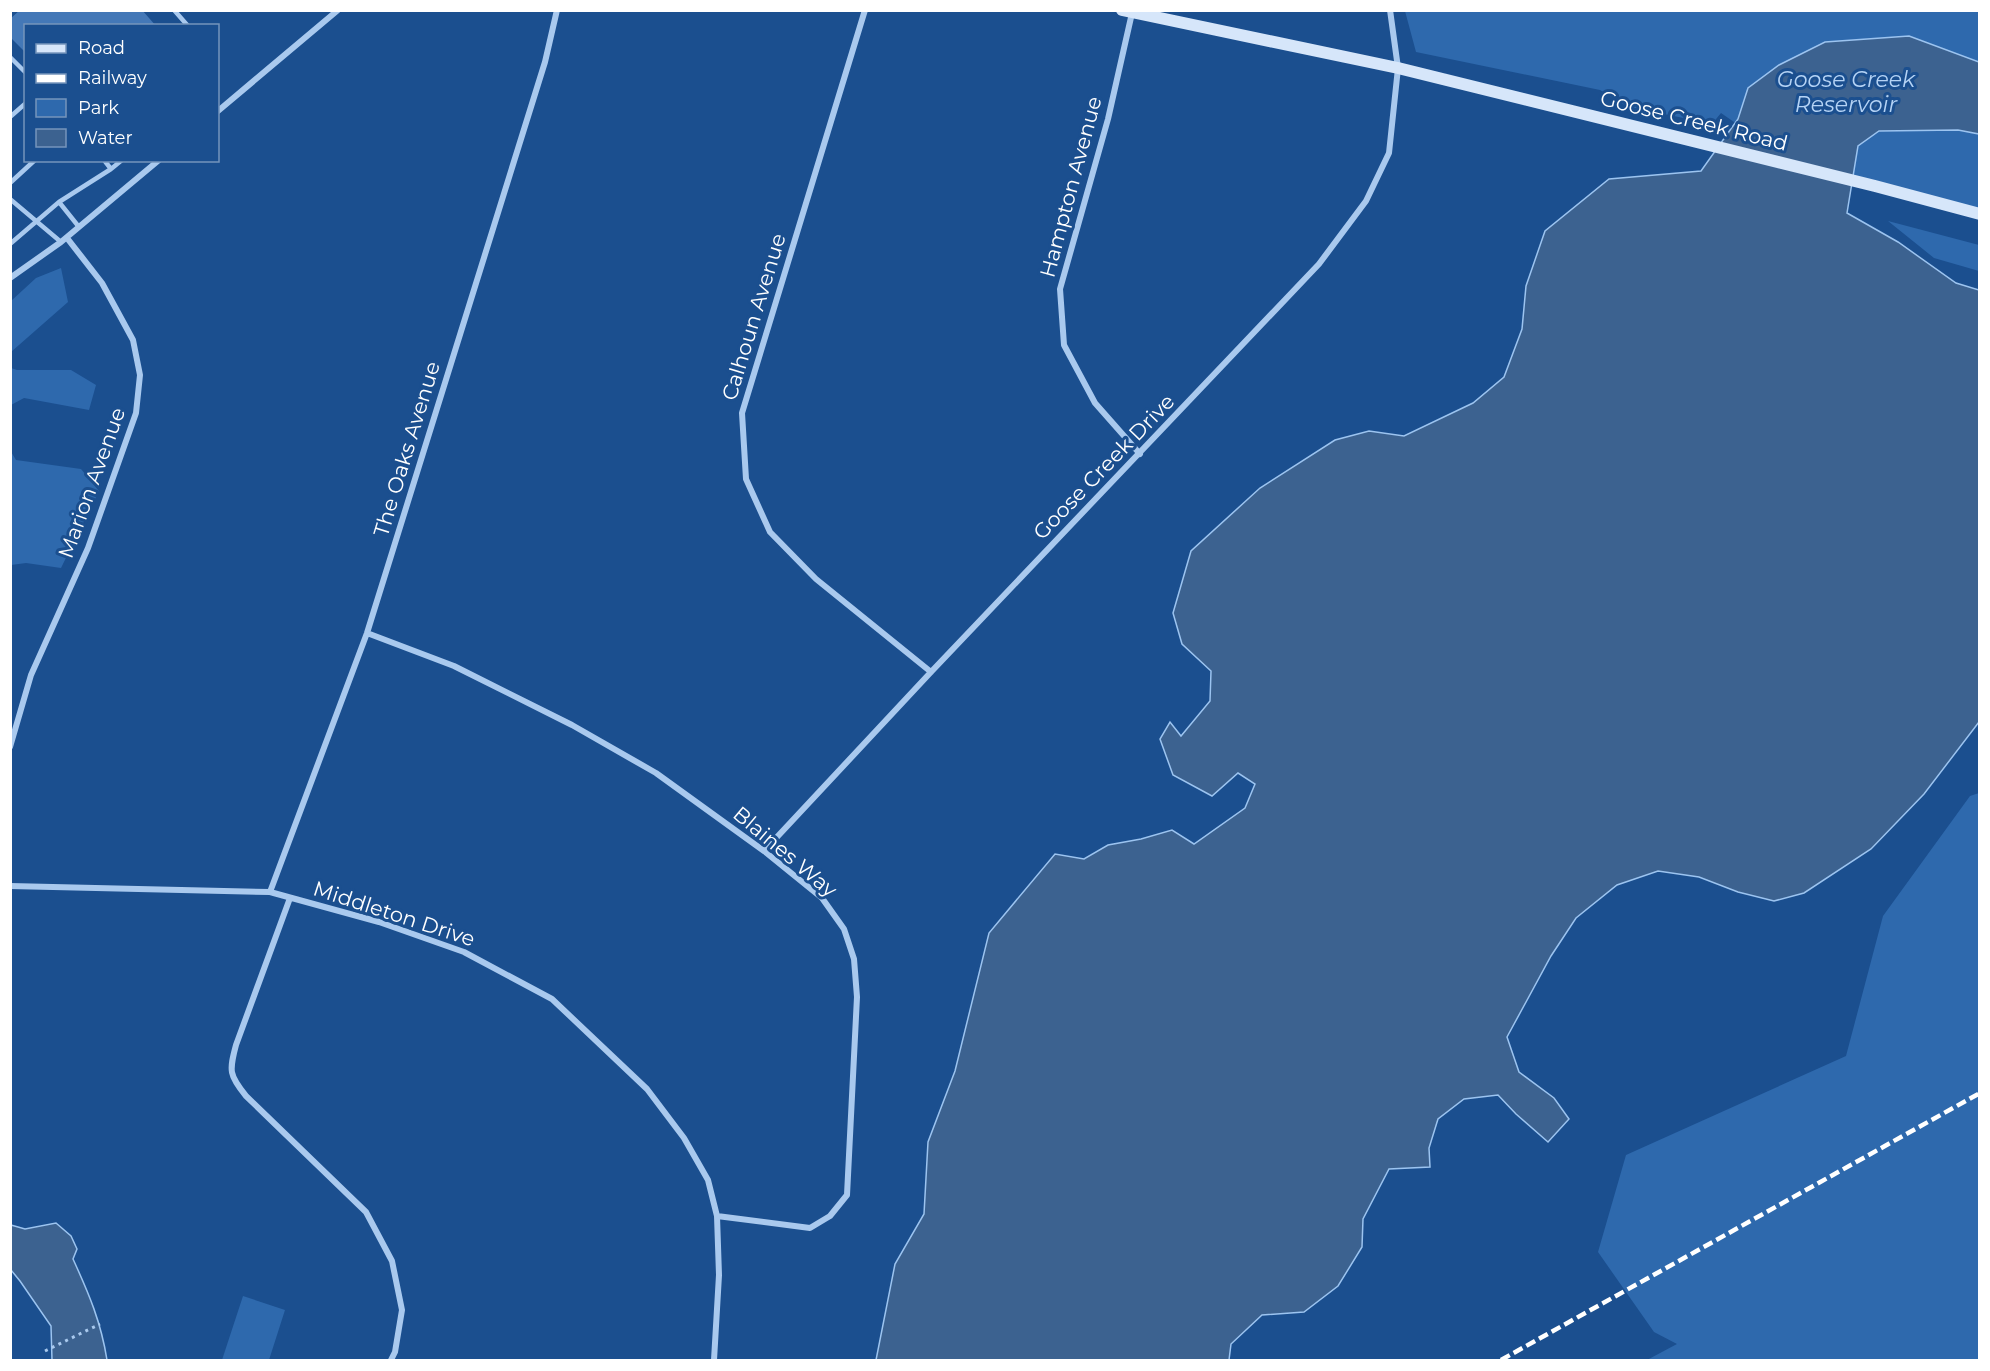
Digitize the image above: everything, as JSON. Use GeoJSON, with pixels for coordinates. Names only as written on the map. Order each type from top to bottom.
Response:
{"type":"FeatureCollection","features":[{"type":"Feature","properties":{"kind":"main road","name":"Goose Creek Road"},"geometry":{"type":"LineString","coordinates":[[1127,12],[1398,69],[1980,214]]}},
{"type":"Feature","properties":{"kind":"street"},"geometry":{"type":"LineString","coordinates":[[219,108],[338,10]]}},
{"type":"Feature","properties":{"kind":"street","name":"The Oaks Avenue"},"geometry":{"type":"LineString","coordinates":[[270,892],[367,633],[545,62],[557,10]]}},
{"type":"Feature","properties":{"kind":"street","name":"Calhoun Avenue"},"geometry":{"type":"LineString","coordinates":[[865,10],[742,413],[746,479],[770,532],[816,579],[931,672]]}},
{"type":"Feature","properties":{"kind":"street","name":"Goose Creek Drive"},"geometry":{"type":"LineString","coordinates":[[764,851],[1318,264],[1366,201],[1389,153],[1398,69],[1390,10]]}},
{"type":"Feature","properties":{"kind":"street","name":"Hampton Avenue"},"geometry":{"type":"LineString","coordinates":[[1127,12],[1108,119],[1060,289],[1064,345],[1095,404],[1140,454]]}},
{"type":"Feature","properties":{"kind":"street"},"geometry":{"type":"LineString","coordinates":[[10,278],[64,240],[157,162]]}},
{"type":"Feature","properties":{"kind":"street","name":"Marion Avenue"},"geometry":{"type":"LineString","coordinates":[[10,747],[31,675],[88,548],[136,412],[140,375],[133,340],[102,283],[64,240]]}},
{"type":"Feature","properties":{"kind":"street","name":"Blaines Way"},"geometry":{"type":"LineString","coordinates":[[367,633],[454,666],[572,725],[656,773],[764,851],[822,898],[844,929],[854,959],[856,997],[847,1195],[830,1216],[810,1227],[717,1216]]}},
{"type":"Feature","properties":{"kind":"street","name":"Middleton Drive"},"geometry":{"type":"LineString","coordinates":[[10,886],[270,892],[380,922],[464,952],[552,999],[647,1089],[684,1138],[708,1180],[717,1216],[719,1275],[714,1360]]}},
{"type":"Feature","properties":{"kind":"street"},"geometry":{"type":"LineString","coordinates":[[290,898],[236,1045],[231,1064],[234,1080],[246,1096],[366,1212],[392,1261],[402,1310],[395,1352],[391,1360]]}},
{"type":"Feature","properties":{"kind":"lane"},"geometry":{"type":"LineString","coordinates":[[174,10],[186,24]]}},
{"type":"Feature","properties":{"kind":"lane"},"geometry":{"type":"LineString","coordinates":[[10,57],[24,71]]}},
{"type":"Feature","properties":{"kind":"lane"},"geometry":{"type":"LineString","coordinates":[[10,117],[24,105]]}},
{"type":"Feature","properties":{"kind":"lane"},"geometry":{"type":"LineString","coordinates":[[10,183],[33,162]]}},
{"type":"Feature","properties":{"kind":"lane"},"geometry":{"type":"LineString","coordinates":[[106,162],[111,169]]}},
{"type":"Feature","properties":{"kind":"lane"},"geometry":{"type":"LineString","coordinates":[[10,244],[59,202],[120,162]]}},
{"type":"Feature","properties":{"kind":"lane"},"geometry":{"type":"LineString","coordinates":[[10,199],[37,222],[64,240]]}},
{"type":"Feature","properties":{"kind":"lane"},"geometry":{"type":"LineString","coordinates":[[59,202],[79,227]]}},
{"type":"Feature","properties":{"kind":"path"},"geometry":{"type":"LineString","coordinates":[[45,1352],[100,1324]]}},
{"type":"Feature","properties":{"kind":"green space"},"geometry":{"type":"Polygon","coordinates":[[[1405,11],[1979,11],[1979,62],[1909,36],[1825,42],[1880,131],[1958,130],[1979,134],[1979,214],[1855,181],[1757,138],[1721,113],[1712,124],[1626,106],[1600,90],[1416,52],[1405,11]]]}},
{"type":"Feature","properties":{"kind":"green space"},"geometry":{"type":"Polygon","coordinates":[[[1888,221],[1979,245],[1979,271],[1934,258],[1888,221]]]}},
{"type":"Feature","properties":{"kind":"green space"},"geometry":{"type":"Polygon","coordinates":[[[61,268],[68,302],[11,352],[11,301],[36,278],[61,268]]]}},
{"type":"Feature","properties":{"kind":"green space"},"geometry":{"type":"Polygon","coordinates":[[[11,368],[71,370],[96,385],[89,410],[24,398],[11,405],[11,368]]]}},
{"type":"Feature","properties":{"kind":"green space"},"geometry":{"type":"Polygon","coordinates":[[[10,450],[16,460],[81,469],[99,491],[61,568],[26,563],[11,565],[10,450]]]}},
{"type":"Feature","properties":{"kind":"green space"},"geometry":{"type":"Polygon","coordinates":[[[1979,793],[1979,1360],[1647,1360],[1677,1344],[1654,1332],[1598,1252],[1626,1155],[1846,1056],[1883,916],[1970,796],[1979,793]]]}},
{"type":"Feature","properties":{"kind":"green space"},"geometry":{"type":"Polygon","coordinates":[[[243,1296],[285,1310],[269,1360],[222,1360],[243,1296]]]}},
{"type":"Feature","properties":{"kind":"water","name":"Goose Creek Reservoir"},"geometry":{"type":"Polygon","coordinates":[[[1909,36],[1979,62],[1979,134],[1958,130],[1879,131],[1858,146],[1847,213],[1898,242],[1956,283],[1979,290],[1979,722],[1924,794],[1871,849],[1804,893],[1774,901],[1738,892],[1699,877],[1658,871],[1617,885],[1576,918],[1551,956],[1507,1037],[1519,1072],[1554,1098],[1569,1119],[1548,1142],[1498,1095],[1464,1099],[1438,1119],[1429,1148],[1430,1167],[1389,1169],[1363,1219],[1362,1247],[1338,1286],[1304,1312],[1262,1315],[1231,1344],[1229,1360],[876,1360],[895,1264],[924,1214],[928,1142],[955,1071],[989,933],[1055,854],[1084,859],[1108,845],[1172,830],[1194,844],[1245,808],[1255,784],[1238,773],[1212,796],[1173,775],[1160,739],[1170,722],[1181,736],[1210,701],[1211,671],[1182,644],[1173,613],[1191,551],[1260,488],[1335,440],[1369,431],[1404,436],[1473,403],[1504,377],[1522,329],[1526,286],[1545,231],[1609,179],[1701,171],[1738,119],[1748,88],[1779,65],[1825,42],[1909,36]]]}},
{"type":"Feature","properties":{"kind":"water"},"geometry":{"type":"Polygon","coordinates":[[[56,1223],[71,1236],[77,1249],[73,1259],[94,1308],[107,1360],[52,1360],[51,1326],[11,1270],[11,1225],[25,1229],[56,1223]]]}},
{"type":"Feature","properties":{"kind":"building"},"geometry":{"type":"Polygon","coordinates":[[[20,10],[142,10],[154,24],[24,24],[24,51],[10,37],[10,19],[20,10]]]}},
{"type":"Feature","properties":{"kind":"railway"},"geometry":{"type":"LineString","coordinates":[[1501,1360],[1980,1093]]}}]}
